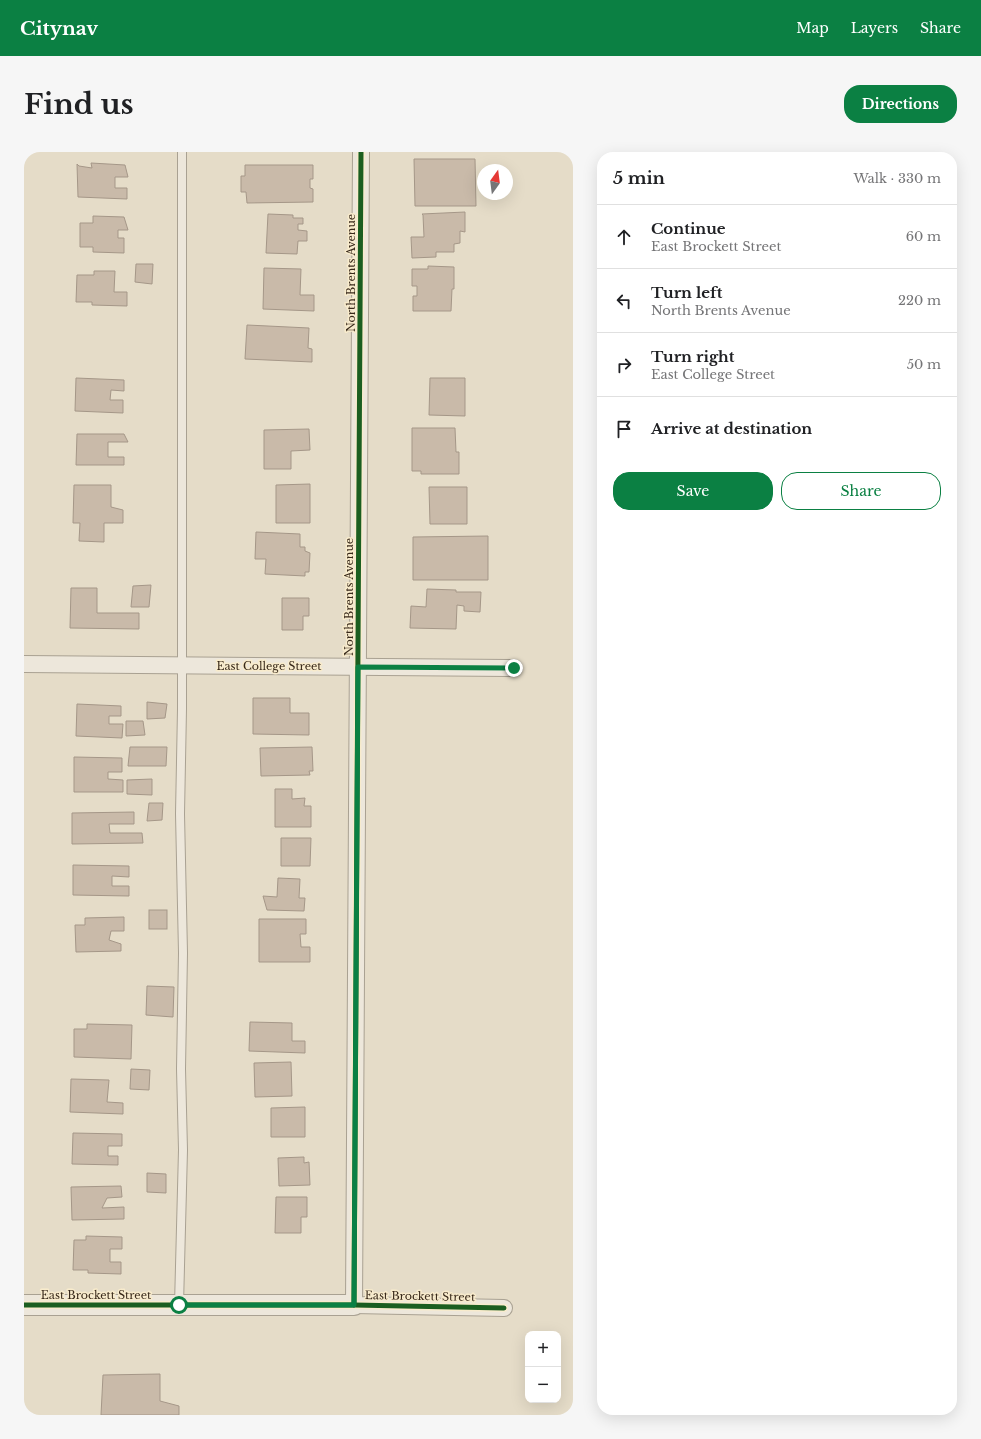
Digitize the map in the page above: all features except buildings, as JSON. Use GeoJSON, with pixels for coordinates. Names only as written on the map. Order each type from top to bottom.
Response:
{"type":"FeatureCollection","features":[{"type":"Feature","properties":{"kind":"street","name":"North Brents Avenue"},"geometry":{"type":"LineString","coordinates":[[354,1305],[361,152]]}},
{"type":"Feature","properties":{"kind":"street","name":"East College Street"},"geometry":{"type":"LineString","coordinates":[[24,664],[514,668]]}},
{"type":"Feature","properties":{"kind":"street","name":"East Brockett Street"},"geometry":{"type":"LineString","coordinates":[[24,1305],[354,1305],[504,1308]]}},
{"type":"Feature","properties":{"kind":"lane"},"geometry":{"type":"LineString","coordinates":[[179,1305],[183,1150],[180,1069],[184,953],[180,814],[182,708],[182,152]]}},
{"type":"Feature","properties":{"kind":"cycle path"},"geometry":{"type":"LineString","coordinates":[[354,1305],[361,152]]}},
{"type":"Feature","properties":{"kind":"cycle path"},"geometry":{"type":"LineString","coordinates":[[24,1305],[354,1305],[504,1308]]}},
{"type":"Feature","properties":{"kind":"route"},"geometry":{"type":"LineString","coordinates":[[179,1305],[354,1305],[358,667],[514,668]]}}]}
